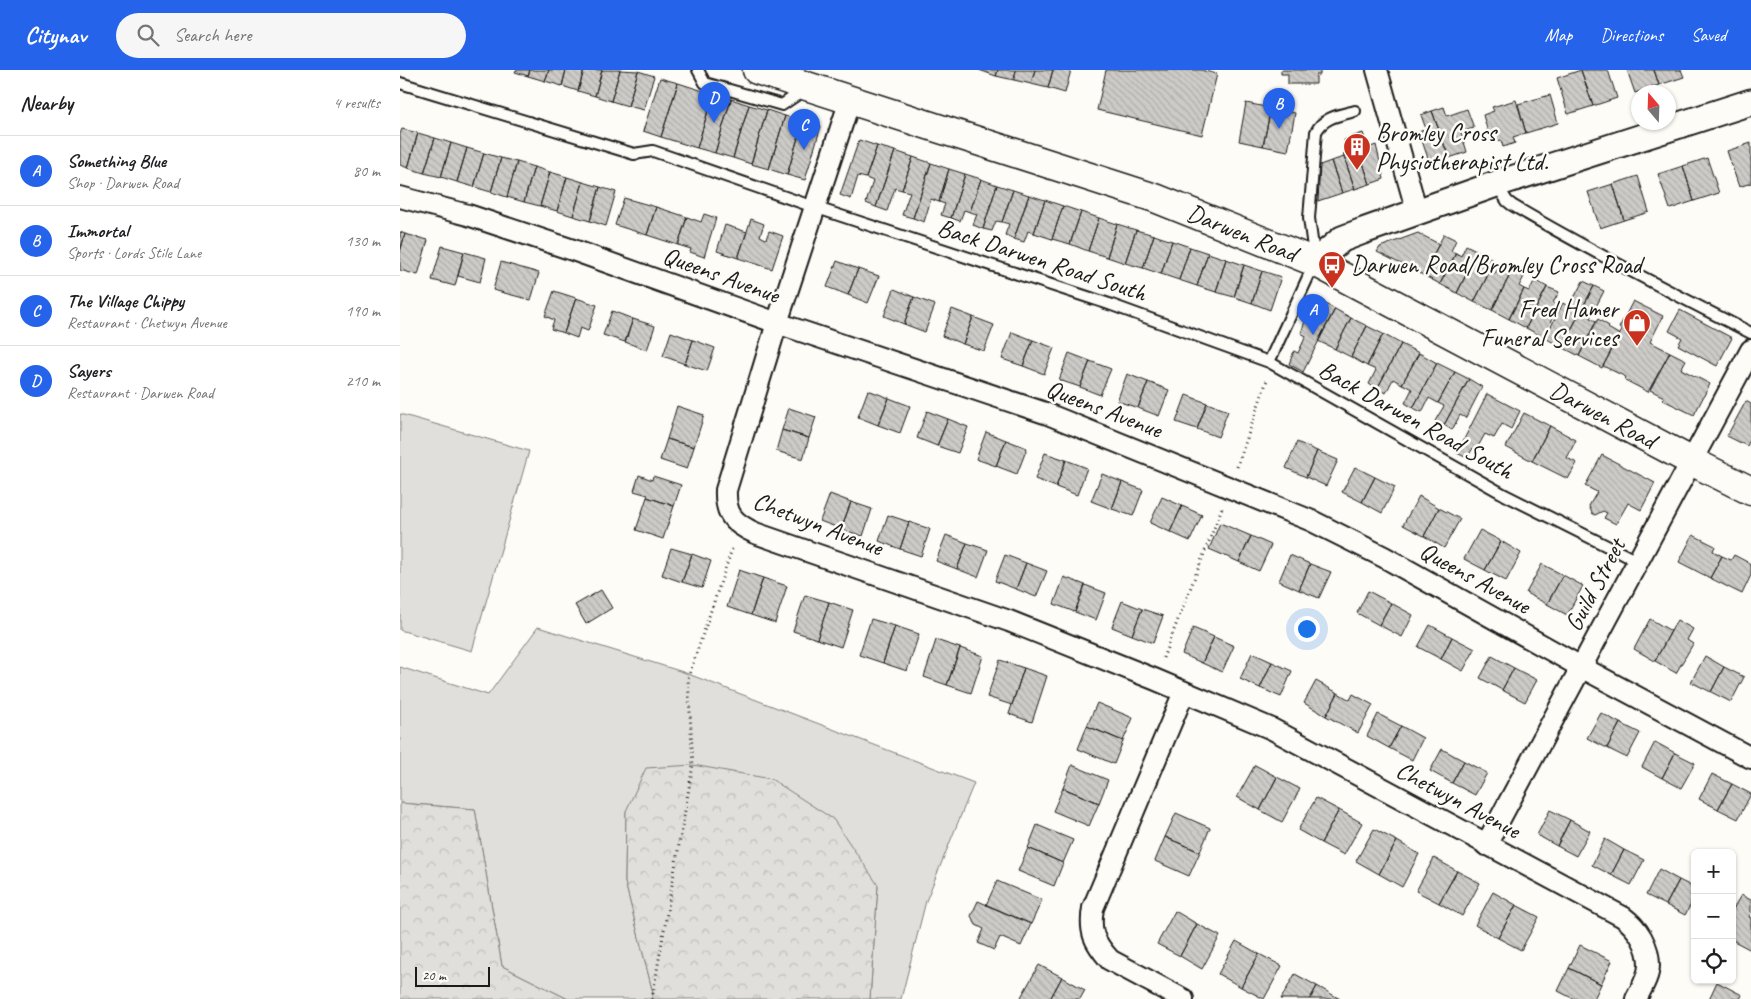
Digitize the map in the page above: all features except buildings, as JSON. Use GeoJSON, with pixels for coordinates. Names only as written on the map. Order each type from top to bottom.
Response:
{"type":"FeatureCollection","features":[{"type":"Feature","properties":{"kind":"main road","name":"Darwen Road"},"geometry":{"type":"LineString","coordinates":[[757,70],[1155,198],[1315,262],[1751,491]]}},
{"type":"Feature","properties":{"kind":"street"},"geometry":{"type":"LineString","coordinates":[[1377,70],[1417,212]]}},
{"type":"Feature","properties":{"kind":"street","name":"Chetwyn Avenue"},"geometry":{"type":"LineString","coordinates":[[850,100],[777,323],[726,490],[725,504],[730,517],[754,534],[1009,621],[1154,679],[1272,730],[1633,924],[1641,937],[1649,966],[1636,999]]}},
{"type":"Feature","properties":{"kind":"street"},"geometry":{"type":"LineString","coordinates":[[1315,262],[1342,239],[1363,231],[1496,184],[1751,102]]}},
{"type":"Feature","properties":{"kind":"street","name":"Queens Avenue"},"geometry":{"type":"LineString","coordinates":[[400,197],[468,215],[556,244],[777,323],[1045,413],[1312,521],[1384,557],[1581,667],[1751,758]]}},
{"type":"Feature","properties":{"kind":"street","name":"Guild Street"},"geometry":{"type":"LineString","coordinates":[[1486,845],[1751,350]]}},
{"type":"Feature","properties":{"kind":"street"},"geometry":{"type":"LineString","coordinates":[[1183,999],[1110,960],[1094,939],[1091,924],[1093,908],[1184,692]]}},
{"type":"Feature","properties":{"kind":"lane"},"geometry":{"type":"LineString","coordinates":[[698,70],[705,83],[782,105],[809,87]]}},
{"type":"Feature","properties":{"kind":"lane","name":"Back Darwen Road South"},"geometry":{"type":"LineString","coordinates":[[400,83],[634,154],[653,151],[814,207],[1109,304],[1269,362],[1505,495],[1637,561]]}},
{"type":"Feature","properties":{"kind":"lane"},"geometry":{"type":"LineString","coordinates":[[1269,362],[1315,262],[1309,218],[1316,132],[1324,120],[1355,110]]}},
{"type":"Feature","properties":{"kind":"lane"},"geometry":{"type":"LineString","coordinates":[[1496,184],[1507,201],[1512,205],[1618,266],[1751,333]]}},
{"type":"Feature","properties":{"kind":"path"},"geometry":{"type":"LineString","coordinates":[[1154,679],[1230,488],[1269,374],[1269,362]]}},
{"type":"Feature","properties":{"kind":"path"},"geometry":{"type":"LineString","coordinates":[[652,999],[693,765],[688,678],[734,542],[742,527]]}},
{"type":"Feature","properties":{"kind":"green space"},"geometry":{"type":"Polygon","coordinates":[[[400,414],[529,451],[472,651],[400,630],[400,414]]]}},
{"type":"Feature","properties":{"kind":"green space"},"geometry":{"type":"Polygon","coordinates":[[[538,627],[683,672],[974,783],[926,901],[901,999],[870,999],[878,885],[626,811],[625,882],[653,993],[652,999],[568,999],[502,966],[475,809],[400,803],[400,667],[488,695],[538,627]]]}},
{"type":"Feature","properties":{"kind":"green space"},"geometry":{"type":"Polygon","coordinates":[[[693,765],[771,779],[833,819],[878,885],[870,999],[652,999],[653,993],[625,882],[626,811],[646,768],[693,765]]]}},
{"type":"Feature","properties":{"kind":"green space"},"geometry":{"type":"Polygon","coordinates":[[[400,803],[475,809],[502,966],[568,999],[400,999],[400,803]]]}},
{"type":"Feature","properties":{"kind":"place","name":"Sayers"},"geometry":{"type":"Point","coordinates":[714,123]}},
{"type":"Feature","properties":{"kind":"place","name":"Immortal"},"geometry":{"type":"Point","coordinates":[1279,129]}},
{"type":"Feature","properties":{"kind":"place","name":"The Village Chippy"},"geometry":{"type":"Point","coordinates":[804,150]}},
{"type":"Feature","properties":{"kind":"place","name":"Bromley Cross Physiotherapist Ltd."},"geometry":{"type":"Point","coordinates":[1357,171]}},
{"type":"Feature","properties":{"kind":"place","name":"Darwen Road/Bromley Cross Road"},"geometry":{"type":"Point","coordinates":[1332,289]}},
{"type":"Feature","properties":{"kind":"place","name":"Something Blue"},"geometry":{"type":"Point","coordinates":[1313,335]}},
{"type":"Feature","properties":{"kind":"place","name":"Fred Hamer Funeral Services"},"geometry":{"type":"Point","coordinates":[1637,347]}}]}
